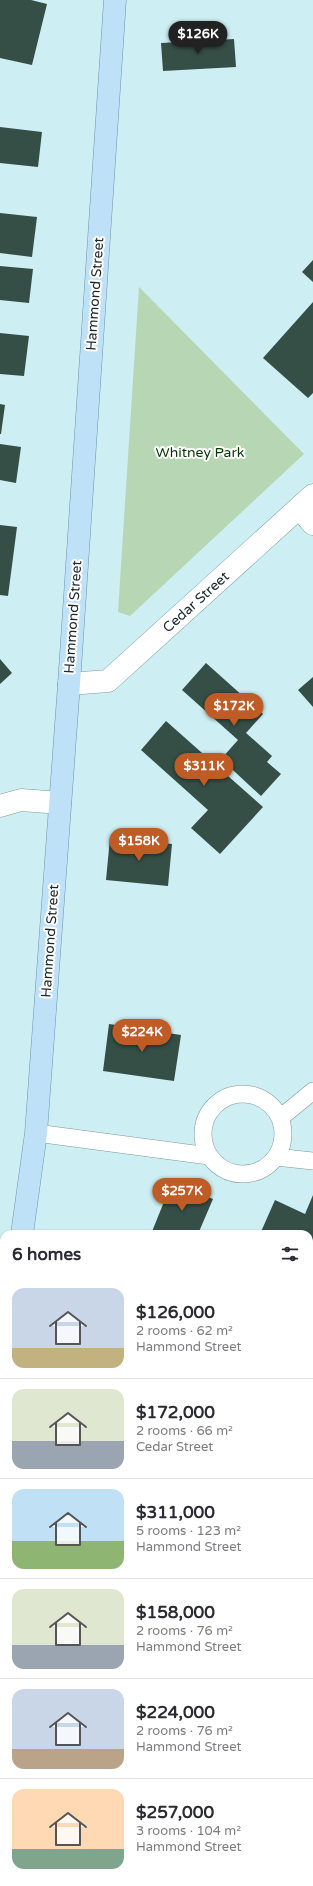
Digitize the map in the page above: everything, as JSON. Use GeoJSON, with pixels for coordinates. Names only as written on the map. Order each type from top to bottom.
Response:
{"type":"FeatureCollection","features":[{"type":"Feature","properties":{"kind":"main road","name":"Hammond Street"},"geometry":{"type":"LineString","coordinates":[[23,1230],[36,1133],[115,0]]}},
{"type":"Feature","properties":{"kind":"street","name":"Cedar Street"},"geometry":{"type":"LineString","coordinates":[[68,684],[108,681],[308,509]]}},
{"type":"Feature","properties":{"kind":"street"},"geometry":{"type":"LineString","coordinates":[[0,806],[21,800],[60,802]]}},
{"type":"Feature","properties":{"kind":"lane"},"geometry":{"type":"LineString","coordinates":[[280,1118],[313,1091]]}},
{"type":"Feature","properties":{"kind":"lane"},"geometry":{"type":"LineString","coordinates":[[237,1093],[250,1094],[263,1098],[273,1107],[280,1118],[283,1131],[282,1144],[276,1156],[267,1166],[255,1172],[242,1174],[229,1172],[218,1166],[209,1156],[203,1144],[202,1130],[206,1117],[213,1106],[224,1098],[237,1093]]}},
{"type":"Feature","properties":{"kind":"lane"},"geometry":{"type":"LineString","coordinates":[[36,1133],[209,1156]]}},
{"type":"Feature","properties":{"kind":"lane"},"geometry":{"type":"LineString","coordinates":[[276,1156],[313,1161]]}},
{"type":"Feature","properties":{"kind":"green space","name":"Whitney Park"},"geometry":{"type":"Polygon","coordinates":[[[139,287],[304,454],[130,616],[118,612],[139,287]]]}},
{"type":"Feature","properties":{"kind":"building"},"geometry":{"type":"Polygon","coordinates":[[[0,0],[31,0],[47,4],[32,65],[0,58],[0,0]]]}},
{"type":"Feature","properties":{"kind":"building"},"geometry":{"type":"Polygon","coordinates":[[[234,39],[236,67],[163,71],[161,43],[234,39]]]}},
{"type":"Feature","properties":{"kind":"building"},"geometry":{"type":"Polygon","coordinates":[[[0,127],[42,132],[38,167],[0,163],[0,127]]]}},
{"type":"Feature","properties":{"kind":"building"},"geometry":{"type":"Polygon","coordinates":[[[0,213],[37,217],[32,257],[0,253],[0,213]]]}},
{"type":"Feature","properties":{"kind":"building"},"geometry":{"type":"Polygon","coordinates":[[[313,260],[313,282],[302,272],[313,260]]]}},
{"type":"Feature","properties":{"kind":"building"},"geometry":{"type":"Polygon","coordinates":[[[0,266],[33,269],[29,303],[0,300],[0,266]]]}},
{"type":"Feature","properties":{"kind":"building"},"geometry":{"type":"Polygon","coordinates":[[[313,302],[313,393],[308,398],[263,358],[313,302]]]}},
{"type":"Feature","properties":{"kind":"building"},"geometry":{"type":"Polygon","coordinates":[[[0,333],[29,336],[24,376],[0,374],[0,333]]]}},
{"type":"Feature","properties":{"kind":"building"},"geometry":{"type":"Polygon","coordinates":[[[0,404],[5,405],[1,434],[0,434],[0,404]]]}},
{"type":"Feature","properties":{"kind":"building"},"geometry":{"type":"Polygon","coordinates":[[[0,444],[21,447],[16,483],[0,480],[0,444]]]}},
{"type":"Feature","properties":{"kind":"building"},"geometry":{"type":"Polygon","coordinates":[[[0,525],[17,527],[8,596],[0,595],[0,525]]]}},
{"type":"Feature","properties":{"kind":"building"},"geometry":{"type":"Polygon","coordinates":[[[0,659],[12,673],[0,684],[0,659]]]}},
{"type":"Feature","properties":{"kind":"building"},"geometry":{"type":"Polygon","coordinates":[[[206,663],[263,714],[246,733],[272,756],[267,762],[281,774],[261,796],[221,759],[238,740],[182,690],[206,663]]]}},
{"type":"Feature","properties":{"kind":"building"},"geometry":{"type":"Polygon","coordinates":[[[313,677],[313,707],[298,690],[313,677]]]}},
{"type":"Feature","properties":{"kind":"building"},"geometry":{"type":"Polygon","coordinates":[[[166,721],[263,807],[220,854],[191,828],[208,810],[141,750],[166,721]]]}},
{"type":"Feature","properties":{"kind":"building"},"geometry":{"type":"Polygon","coordinates":[[[110,838],[172,844],[168,886],[106,880],[110,838]]]}},
{"type":"Feature","properties":{"kind":"building"},"geometry":{"type":"Polygon","coordinates":[[[109,1024],[181,1035],[174,1081],[103,1071],[109,1024]]]}},
{"type":"Feature","properties":{"kind":"building"},"geometry":{"type":"Polygon","coordinates":[[[172,1182],[213,1199],[200,1230],[153,1230],[172,1182]]]}},
{"type":"Feature","properties":{"kind":"building"},"geometry":{"type":"Polygon","coordinates":[[[313,1195],[313,1230],[262,1230],[275,1200],[305,1214],[313,1195]]]}}]}
